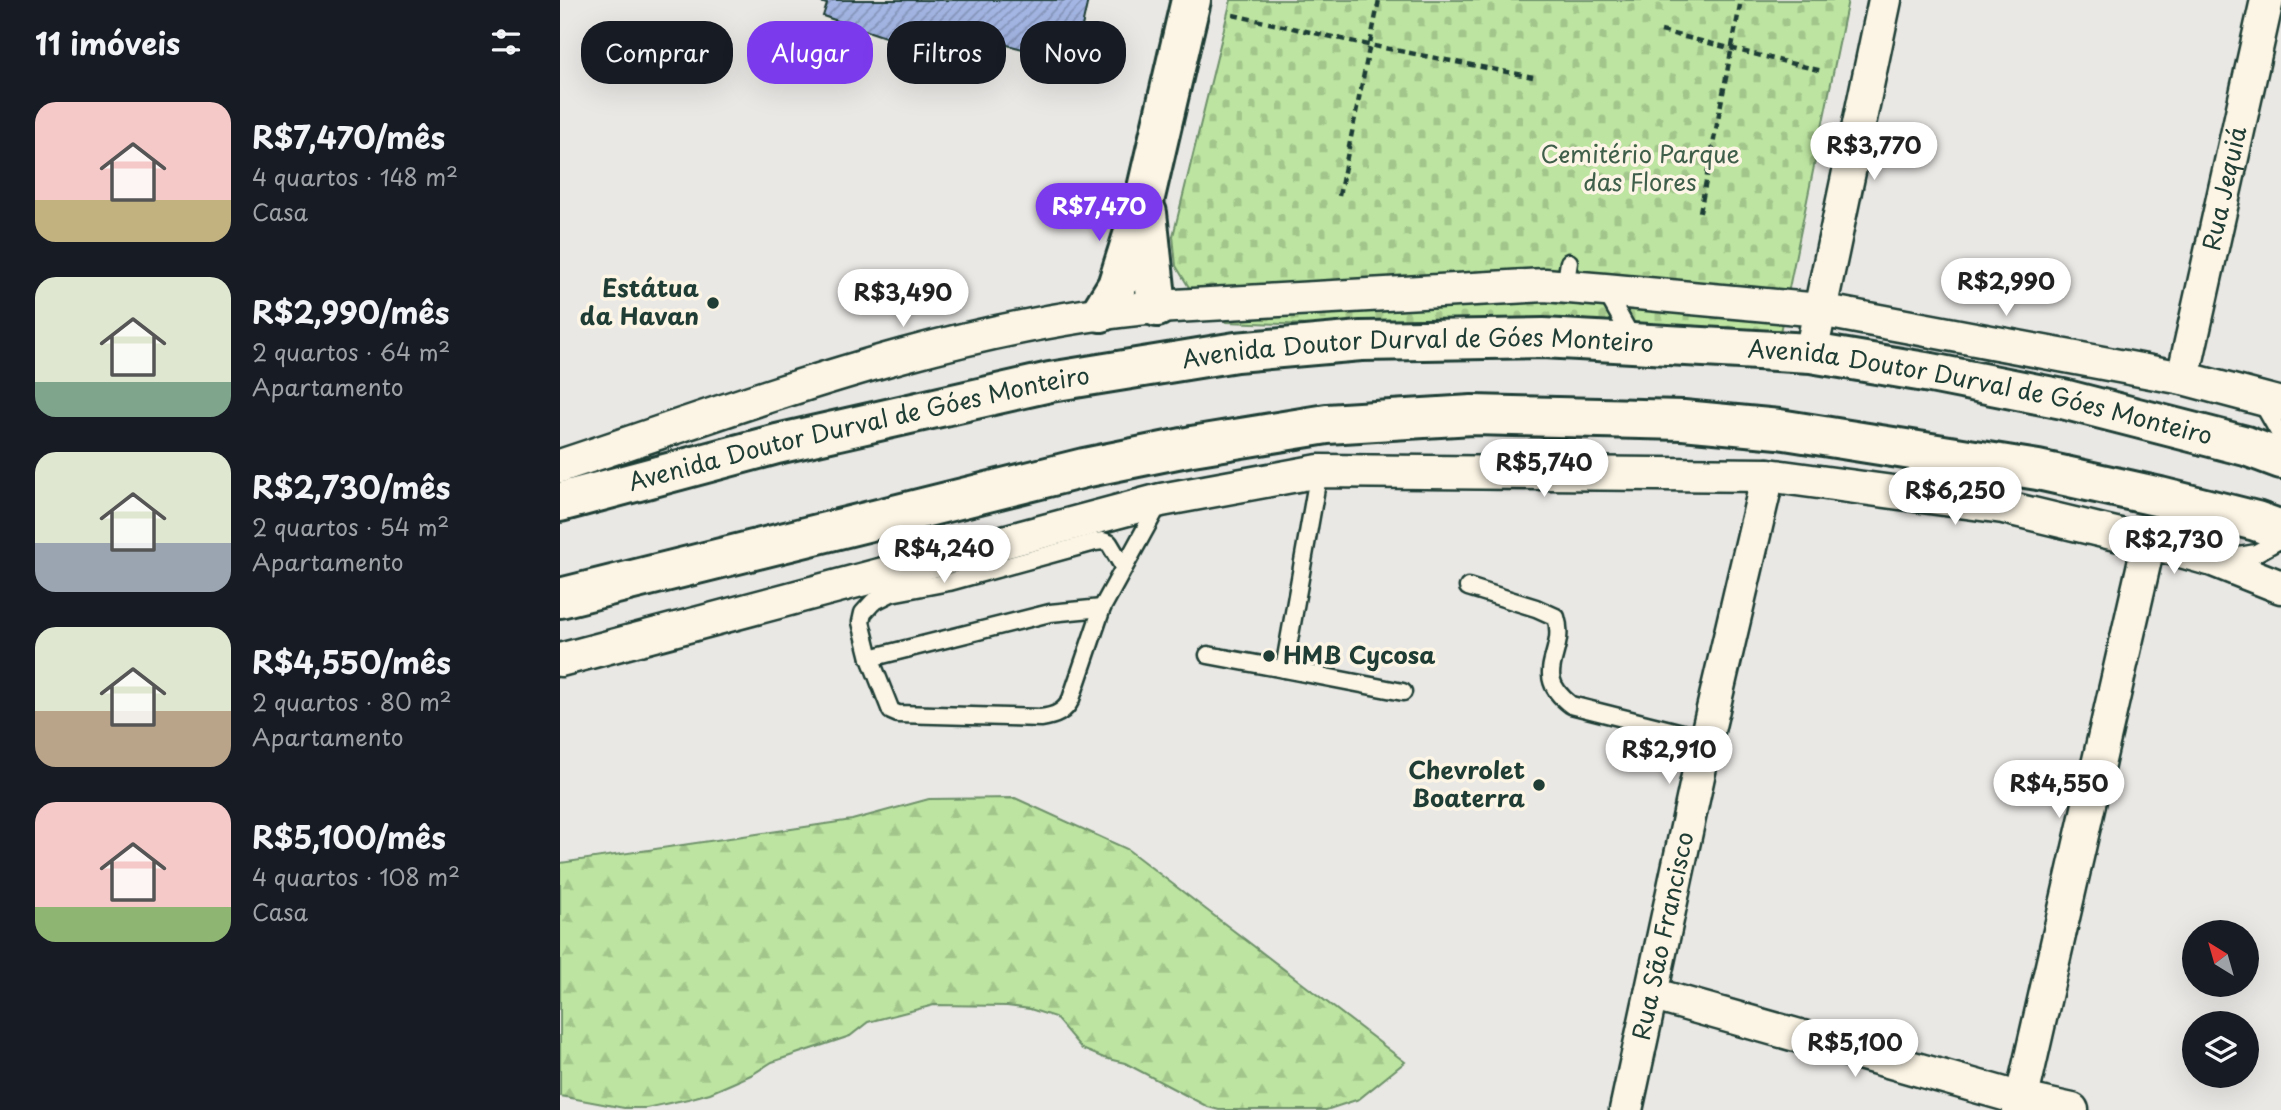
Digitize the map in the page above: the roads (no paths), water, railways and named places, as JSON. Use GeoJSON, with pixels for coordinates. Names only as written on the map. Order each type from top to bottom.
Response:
{"type":"FeatureCollection","features":[{"type":"Feature","properties":{"kind":"main road"},"geometry":{"type":"LineString","coordinates":[[1101,312],[1117,286],[1145,197],[1191,0]]}},
{"type":"Feature","properties":{"kind":"main road"},"geometry":{"type":"LineString","coordinates":[[1145,197],[1157,307]]}},
{"type":"Feature","properties":{"kind":"main road","name":"Avenida Doutor Durval de Góes Monteiro"},"geometry":{"type":"LineString","coordinates":[[560,502],[776,444],[1050,382],[1236,352],[1375,341],[1543,338],[1811,353],[2063,399],[2246,446],[2281,459]]}},
{"type":"Feature","properties":{"kind":"main road"},"geometry":{"type":"LineString","coordinates":[[560,598],[1084,468],[1192,446],[1327,424],[1472,415],[1683,421],[1779,429],[2038,470],[2160,497],[2256,521],[2281,530]]}},
{"type":"Feature","properties":{"kind":"street"},"geometry":{"type":"LineString","coordinates":[[1811,353],[1885,0]]}},
{"type":"Feature","properties":{"kind":"street","name":"Rua Jequiá"},"geometry":{"type":"LineString","coordinates":[[2183,377],[2267,0]]}},
{"type":"Feature","properties":{"kind":"street"},"geometry":{"type":"LineString","coordinates":[[560,466],[878,362],[1037,324],[1101,312],[1157,307],[1545,285],[1567,274],[1605,290],[1820,310],[2183,377],[2270,401]]}},
{"type":"Feature","properties":{"kind":"street"},"geometry":{"type":"LineString","coordinates":[[560,660],[1161,500],[1320,471],[1768,475],[2003,507],[2150,541],[2213,560],[2281,587]]}},
{"type":"Feature","properties":{"kind":"street","name":"Rua São Francisco"},"geometry":{"type":"LineString","coordinates":[[1626,1110],[1706,739],[1768,475]]}},
{"type":"Feature","properties":{"kind":"street"},"geometry":{"type":"LineString","coordinates":[[2020,1104],[2150,541]]}},
{"type":"Feature","properties":{"kind":"street"},"geometry":{"type":"LineString","coordinates":[[1651,994],[2020,1104],[2072,1110]]}},
{"type":"Feature","properties":{"kind":"lane"},"geometry":{"type":"LineString","coordinates":[[1605,290],[1634,342]]}},
{"type":"Feature","properties":{"kind":"lane"},"geometry":{"type":"LineString","coordinates":[[2270,401],[2281,436]]}},
{"type":"Feature","properties":{"kind":"lane"},"geometry":{"type":"LineString","coordinates":[[1284,669],[1320,471]]}},
{"type":"Feature","properties":{"kind":"lane"},"geometry":{"type":"LineString","coordinates":[[1124,568],[1112,547],[1103,541],[881,597],[867,607],[861,622],[870,658],[887,705],[891,711],[898,714],[1041,718],[1064,710],[1071,699],[1102,608],[1124,568],[1161,500]]}},
{"type":"Feature","properties":{"kind":"lane"},"geometry":{"type":"LineString","coordinates":[[2213,560],[2256,553],[2281,540]]}},
{"type":"Feature","properties":{"kind":"lane"},"geometry":{"type":"LineString","coordinates":[[1468,587],[1556,617],[1559,631],[1550,671],[1555,690],[1571,705],[1706,739]]}},
{"type":"Feature","properties":{"kind":"lane"},"geometry":{"type":"LineString","coordinates":[[870,658],[1050,613],[1102,608]]}},
{"type":"Feature","properties":{"kind":"lane"},"geometry":{"type":"LineString","coordinates":[[1208,655],[1403,692]]}},
{"type":"Feature","properties":{"kind":"place","name":"Estátua da Havan"},"geometry":{"type":"Point","coordinates":[713,303]}},
{"type":"Feature","properties":{"kind":"place","name":"HMB Cycosa"},"geometry":{"type":"Point","coordinates":[1269,656]}},
{"type":"Feature","properties":{"kind":"place","name":"Chevrolet Boaterra"},"geometry":{"type":"Point","coordinates":[1539,785]}},
{"type":"Feature","properties":{"kind":"park label","name":"Cemitério Parque das Flores"},"geometry":{"type":"Point","coordinates":[1640,169]}}]}
